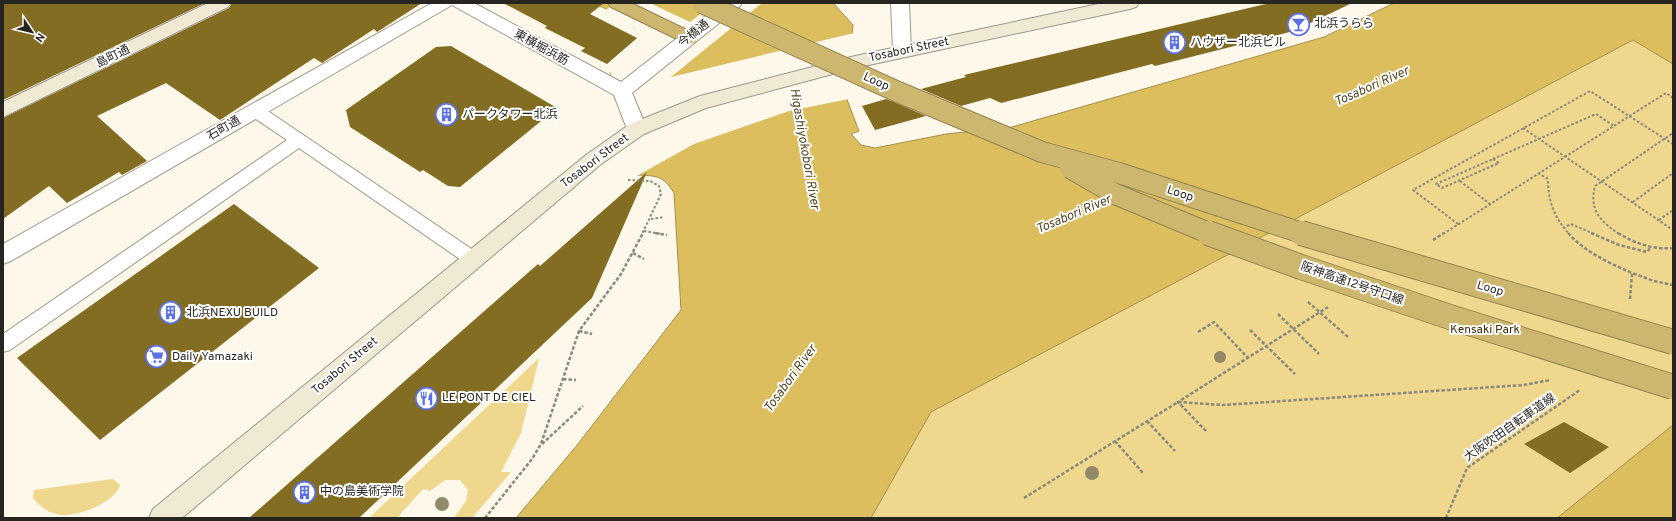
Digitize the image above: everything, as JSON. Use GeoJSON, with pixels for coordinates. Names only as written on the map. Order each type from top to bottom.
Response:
{"type":"FeatureCollection","features":[{"type":"Feature","properties":{"kind":"highway"},"geometry":{"type":"LineString","coordinates":[[617,3],[689,38]]}},
{"type":"Feature","properties":{"kind":"highway","name":"Loop"},"geometry":{"type":"LineString","coordinates":[[702,3],[898,92],[1042,152],[1119,173],[1319,238],[1673,342]]}},
{"type":"Feature","properties":{"kind":"highway","name":"阪神高速12号守口線"},"geometry":{"type":"LineString","coordinates":[[1042,152],[1115,194],[1216,236],[1321,274],[1453,318],[1673,387]]}},
{"type":"Feature","properties":{"kind":"main road","name":"島町通"},"geometry":{"type":"LineString","coordinates":[[3,110],[222,3]]}},
{"type":"Feature","properties":{"kind":"main road","name":"Tosabori Street"},"geometry":{"type":"LineString","coordinates":[[162,518],[473,259],[605,151],[637,129],[700,104],[855,62],[1100,6],[1130,3]]}},
{"type":"Feature","properties":{"kind":"street","name":"石町通"},"geometry":{"type":"LineString","coordinates":[[3,255],[445,3]]}},
{"type":"Feature","properties":{"kind":"street","name":"東横堀浜筋"},"geometry":{"type":"LineString","coordinates":[[460,3],[618,90]]}},
{"type":"Feature","properties":{"kind":"street","name":"今橋通"},"geometry":{"type":"LineString","coordinates":[[618,90],[654,66],[733,3]]}},
{"type":"Feature","properties":{"kind":"street"},"geometry":{"type":"LineString","coordinates":[[900,3],[902,51]]}},
{"type":"Feature","properties":{"kind":"street"},"geometry":{"type":"LineString","coordinates":[[618,90],[637,129]]}},
{"type":"Feature","properties":{"kind":"lane"},"geometry":{"type":"LineString","coordinates":[[256,111],[473,259]]}},
{"type":"Feature","properties":{"kind":"lane"},"geometry":{"type":"LineString","coordinates":[[3,344],[299,140]]}},
{"type":"Feature","properties":{"kind":"path"},"geometry":{"type":"LineString","coordinates":[[1458,224],[1413,190],[1590,91],[1673,144]]}},
{"type":"Feature","properties":{"kind":"path"},"geometry":{"type":"LineString","coordinates":[[1493,159],[1499,163],[1442,188],[1436,184],[1493,159],[1539,139],[1596,114],[1614,126]]}},
{"type":"Feature","properties":{"kind":"path"},"geometry":{"type":"LineString","coordinates":[[1523,128],[1673,230]]}},
{"type":"Feature","properties":{"kind":"path"},"geometry":{"type":"LineString","coordinates":[[1673,133],[1595,186],[1592,192],[1592,199],[1599,216],[1606,224],[1627,239],[1651,247],[1673,248]]}},
{"type":"Feature","properties":{"kind":"path"},"geometry":{"type":"LineString","coordinates":[[1538,173],[1548,179],[1546,190],[1550,207],[1562,228],[1588,250],[1616,267],[1632,273]]}},
{"type":"Feature","properties":{"kind":"path"},"geometry":{"type":"LineString","coordinates":[[1632,202],[1673,173]]}},
{"type":"Feature","properties":{"kind":"path"},"geometry":{"type":"LineString","coordinates":[[484,518],[532,459],[541,444],[579,331],[621,274],[650,220],[661,194],[659,186],[650,181],[628,180]]}},
{"type":"Feature","properties":{"kind":"path"},"geometry":{"type":"LineString","coordinates":[[1459,181],[1490,204]]}},
{"type":"Feature","properties":{"kind":"path"},"geometry":{"type":"LineString","coordinates":[[1659,220],[1673,210]]}},
{"type":"Feature","properties":{"kind":"path"},"geometry":{"type":"LineString","coordinates":[[650,220],[664,217]]}},
{"type":"Feature","properties":{"kind":"path"},"geometry":{"type":"LineString","coordinates":[[1562,228],[1571,224],[1619,245],[1647,252],[1651,247]]}},
{"type":"Feature","properties":{"kind":"path"},"geometry":{"type":"LineString","coordinates":[[644,231],[667,235]]}},
{"type":"Feature","properties":{"kind":"path"},"geometry":{"type":"LineString","coordinates":[[633,253],[644,259]]}},
{"type":"Feature","properties":{"kind":"path"},"geometry":{"type":"LineString","coordinates":[[1303,297],[1348,337]]}},
{"type":"Feature","properties":{"kind":"path"},"geometry":{"type":"LineString","coordinates":[[1278,314],[1319,354]]}},
{"type":"Feature","properties":{"kind":"path"},"geometry":{"type":"LineString","coordinates":[[1198,332],[1214,322],[1248,358]]}},
{"type":"Feature","properties":{"kind":"path"},"geometry":{"type":"LineString","coordinates":[[1250,330],[1295,374]]}},
{"type":"Feature","properties":{"kind":"path"},"geometry":{"type":"LineString","coordinates":[[579,331],[592,334]]}},
{"type":"Feature","properties":{"kind":"path"},"geometry":{"type":"LineString","coordinates":[[563,379],[576,380]]}},
{"type":"Feature","properties":{"kind":"path"},"geometry":{"type":"LineString","coordinates":[[1024,498],[1178,402],[1223,404],[1524,385],[1554,380]]}},
{"type":"Feature","properties":{"kind":"path","name":"大阪吹田自転車道線"},"geometry":{"type":"LineString","coordinates":[[1446,518],[1467,468],[1582,388]]}},
{"type":"Feature","properties":{"kind":"path"},"geometry":{"type":"LineString","coordinates":[[1178,402],[1206,431]]}},
{"type":"Feature","properties":{"kind":"path"},"geometry":{"type":"LineString","coordinates":[[541,444],[583,406]]}},
{"type":"Feature","properties":{"kind":"path"},"geometry":{"type":"LineString","coordinates":[[1147,421],[1175,452]]}},
{"type":"Feature","properties":{"kind":"path"},"geometry":{"type":"LineString","coordinates":[[1115,441],[1143,473]]}},
{"type":"Feature","properties":{"kind":"green space","name":"Kensaki Park"},"geometry":{"type":"Polygon","coordinates":[[[1633,40],[1673,64],[1673,425],[1557,518],[871,518],[931,412],[1633,40]]]}},
{"type":"Feature","properties":{"kind":"green space"},"geometry":{"type":"Polygon","coordinates":[[[539,358],[521,433],[501,472],[511,472],[472,518],[454,518],[466,501],[468,490],[460,480],[445,480],[430,491],[423,489],[397,518],[369,518],[539,358]]]}},
{"type":"Feature","properties":{"kind":"green space"},"geometry":{"type":"Polygon","coordinates":[[[113,479],[120,485],[117,492],[102,503],[83,512],[64,515],[56,514],[43,508],[33,498],[34,490],[113,479]]]}},
{"type":"Feature","properties":{"kind":"water"},"geometry":{"type":"Polygon","coordinates":[[[594,3],[833,3],[853,25],[846,97],[859,131],[851,134],[861,145],[875,148],[946,134],[1012,127],[1324,37],[1394,3],[1673,3],[1673,64],[1633,40],[931,412],[871,518],[516,518],[578,444],[681,310],[674,193],[663,180],[659,178],[654,176],[636,175],[610,72],[640,43],[641,35],[626,19],[594,3]]]}},
{"type":"Feature","properties":{"kind":"water"},"geometry":{"type":"Polygon","coordinates":[[[1673,425],[1673,518],[1557,518],[1673,425]]]}},
{"type":"Feature","properties":{"kind":"pier"},"geometry":{"type":"Polygon","coordinates":[[[615,3],[650,3],[690,22],[715,3],[762,3],[671,77],[854,33],[849,99],[789,111],[694,144],[635,177],[609,67],[639,43],[639,36],[635,29],[625,20],[606,10],[615,3]]]}},
{"type":"Feature","properties":{"kind":"building"},"geometry":{"type":"Polygon","coordinates":[[[3,3],[205,3],[3,100],[3,3]]]}},
{"type":"Feature","properties":{"kind":"building"},"geometry":{"type":"Polygon","coordinates":[[[232,3],[422,3],[377,32],[374,29],[322,63],[314,58],[220,120],[166,83],[97,116],[147,161],[122,175],[119,172],[67,203],[49,186],[3,219],[3,118],[229,8],[232,3]]]}},
{"type":"Feature","properties":{"kind":"building"},"geometry":{"type":"Polygon","coordinates":[[[503,3],[604,3],[590,14],[637,38],[607,64],[581,51],[585,48],[545,28],[547,26],[503,3]]]}},
{"type":"Feature","properties":{"kind":"building"},"geometry":{"type":"Polygon","coordinates":[[[1270,3],[1352,3],[1296,30],[1286,33],[1155,66],[1152,64],[1001,103],[990,98],[961,106],[921,89],[966,77],[964,75],[1270,3]]]}},
{"type":"Feature","properties":{"kind":"building","name":"パークタワー北浜"},"geometry":{"type":"Polygon","coordinates":[[[451,46],[557,108],[460,187],[448,186],[423,170],[420,172],[350,127],[346,110],[436,47],[451,46]]]}},
{"type":"Feature","properties":{"kind":"building"},"geometry":{"type":"Polygon","coordinates":[[[886,99],[926,116],[875,130],[862,106],[886,99]]]}},
{"type":"Feature","properties":{"kind":"building"},"geometry":{"type":"Polygon","coordinates":[[[647,172],[592,298],[359,518],[249,518],[538,264],[540,266],[647,172]]]}},
{"type":"Feature","properties":{"kind":"building","name":"北浜NEXU BUILD"},"geometry":{"type":"Polygon","coordinates":[[[234,204],[319,268],[100,440],[17,358],[234,204]]]}},
{"type":"Feature","properties":{"kind":"building"},"geometry":{"type":"Polygon","coordinates":[[[1564,422],[1609,447],[1570,473],[1524,444],[1564,422]]]}},
{"type":"Feature","properties":{"kind":"place","name":"北浜うらら"},"geometry":{"type":"Point","coordinates":[1299,24]}},
{"type":"Feature","properties":{"kind":"place","name":"ハウザー北浜ビル"},"geometry":{"type":"Point","coordinates":[1175,43]}},
{"type":"Feature","properties":{"kind":"place","name":"パークタワー北浜"},"geometry":{"type":"Point","coordinates":[447,115]}},
{"type":"Feature","properties":{"kind":"place","name":"北浜NEXU BUILD"},"geometry":{"type":"Point","coordinates":[171,313]}},
{"type":"Feature","properties":{"kind":"place","name":"Daily Yamazaki"},"geometry":{"type":"Point","coordinates":[157,357]}},
{"type":"Feature","properties":{"kind":"place","name":"LE PONT DE CIEL"},"geometry":{"type":"Point","coordinates":[426,398]}},
{"type":"Feature","properties":{"kind":"place","name":"中の島美術学院"},"geometry":{"type":"Point","coordinates":[304,492]}},
{"type":"Feature","properties":{"kind":"water label","name":"Tosabori River"},"geometry":{"type":"Point","coordinates":[1372,87]}},
{"type":"Feature","properties":{"kind":"water label","name":"Higashiyokobori River"},"geometry":{"type":"Point","coordinates":[804,149]}},
{"type":"Feature","properties":{"kind":"water label","name":"Tosabori River"},"geometry":{"type":"Point","coordinates":[1074,215]}},
{"type":"Feature","properties":{"kind":"water label","name":"Tosabori River"},"geometry":{"type":"Point","coordinates":[791,379]}}]}
